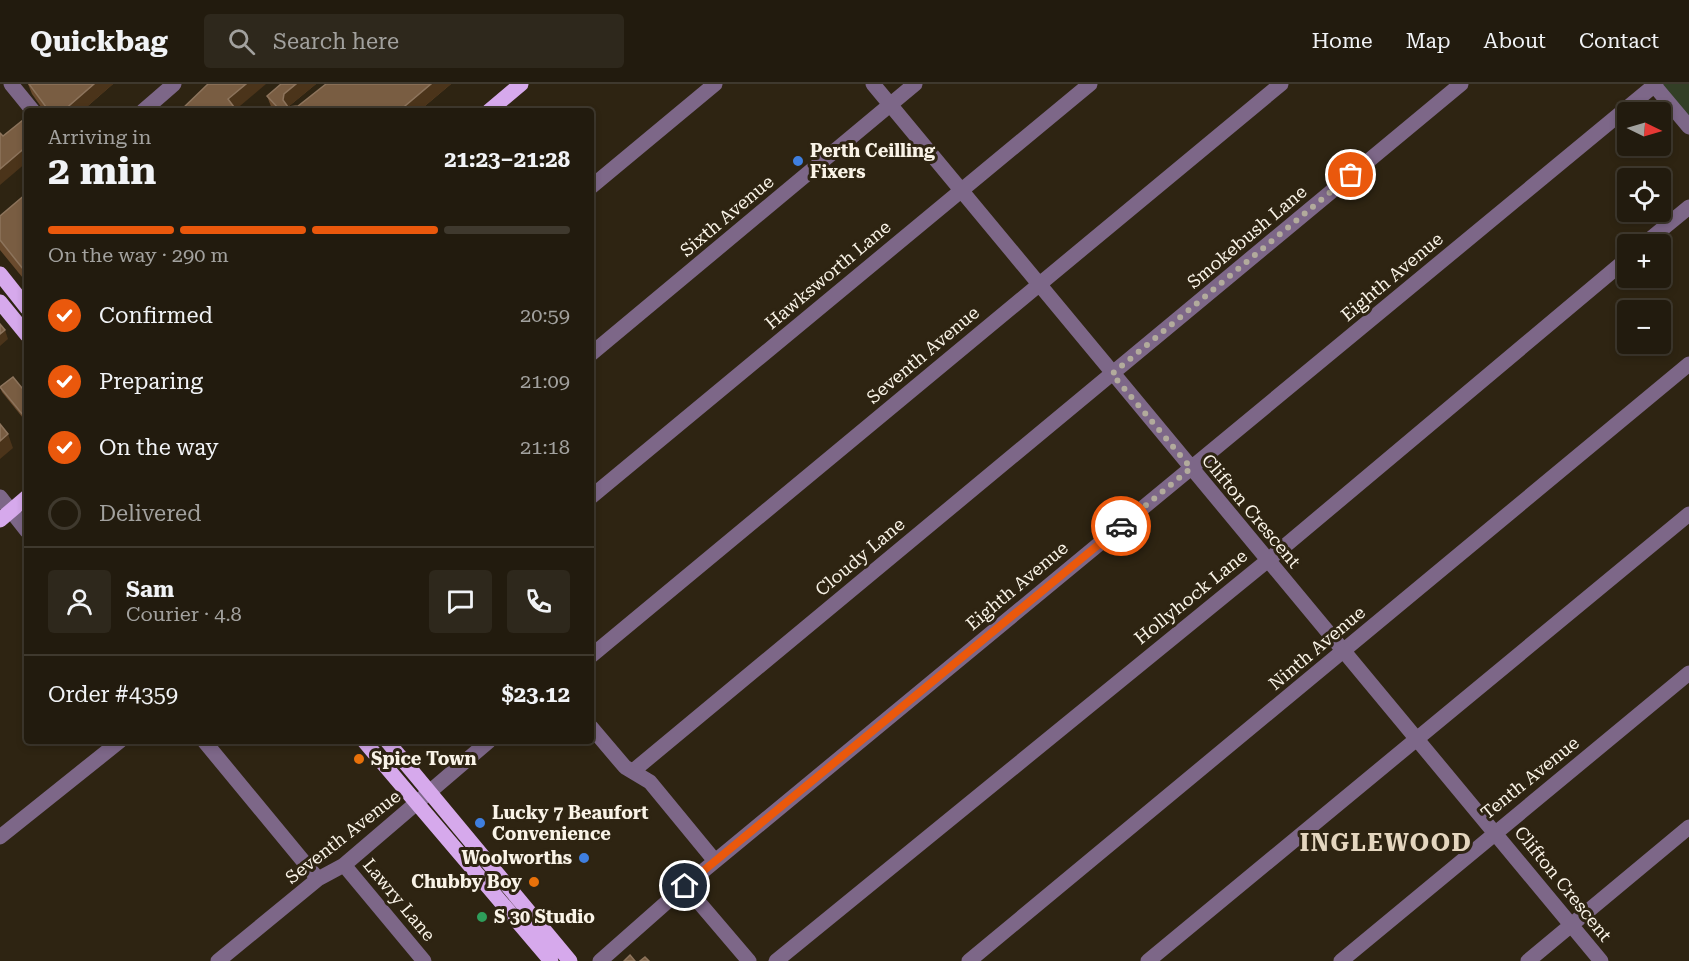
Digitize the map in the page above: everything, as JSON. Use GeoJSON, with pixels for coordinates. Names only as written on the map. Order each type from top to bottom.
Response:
{"type":"FeatureCollection","features":[{"type":"Feature","properties":{"kind":"main road"},"geometry":{"type":"LineString","coordinates":[[493,108],[521,84]]}},
{"type":"Feature","properties":{"kind":"main road"},"geometry":{"type":"LineString","coordinates":[[0,274],[24,304]]}},
{"type":"Feature","properties":{"kind":"main road"},"geometry":{"type":"LineString","coordinates":[[0,302],[24,331]]}},
{"type":"Feature","properties":{"kind":"main road"},"geometry":{"type":"LineString","coordinates":[[5,515],[24,499]]}},
{"type":"Feature","properties":{"kind":"main road"},"geometry":{"type":"LineString","coordinates":[[367,744],[551,961]]}},
{"type":"Feature","properties":{"kind":"main road"},"geometry":{"type":"LineString","coordinates":[[390,744],[570,961]]}},
{"type":"Feature","properties":{"kind":"street"},"geometry":{"type":"LineString","coordinates":[[11,84],[31,108]]}},
{"type":"Feature","properties":{"kind":"street"},"geometry":{"type":"LineString","coordinates":[[146,108],[174,84]]}},
{"type":"Feature","properties":{"kind":"street"},"geometry":{"type":"LineString","coordinates":[[594,184],[715,84]]}},
{"type":"Feature","properties":{"kind":"street","name":"Clifton Crescent"},"geometry":{"type":"LineString","coordinates":[[873,84],[1601,961]]}},
{"type":"Feature","properties":{"kind":"street","name":"Sixth Avenue"},"geometry":{"type":"LineString","coordinates":[[594,352],[915,84]]}},
{"type":"Feature","properties":{"kind":"street","name":"Hawksworth Lane"},"geometry":{"type":"LineString","coordinates":[[594,495],[1090,84]]}},
{"type":"Feature","properties":{"kind":"street","name":"Seventh Avenue"},"geometry":{"type":"LineString","coordinates":[[594,654],[1281,84]]}},
{"type":"Feature","properties":{"kind":"street","name":"Smokebush Lane"},"geometry":{"type":"LineString","coordinates":[[1112,374],[1461,84]]}},
{"type":"Feature","properties":{"kind":"street"},"geometry":{"type":"LineString","coordinates":[[1655,84],[1689,127]]}},
{"type":"Feature","properties":{"kind":"street","name":"Eighth Avenue"},"geometry":{"type":"LineString","coordinates":[[600,961],[715,861],[1655,84]]}},
{"type":"Feature","properties":{"kind":"street"},"geometry":{"type":"LineString","coordinates":[[1656,234],[1689,207]]}},
{"type":"Feature","properties":{"kind":"street","name":"Hollyhock Lane"},"geometry":{"type":"LineString","coordinates":[[776,961],[1267,561],[1617,267]]}},
{"type":"Feature","properties":{"kind":"street","name":"Ninth Avenue"},"geometry":{"type":"LineString","coordinates":[[969,961],[1689,364]]}},
{"type":"Feature","properties":{"kind":"street","name":"Cloudy Lane"},"geometry":{"type":"LineString","coordinates":[[633,771],[1112,374]]}},
{"type":"Feature","properties":{"kind":"street"},"geometry":{"type":"LineString","coordinates":[[0,497],[5,515],[24,529]]}},
{"type":"Feature","properties":{"kind":"street"},"geometry":{"type":"LineString","coordinates":[[1148,961],[1689,514]]}},
{"type":"Feature","properties":{"kind":"street","name":"Tenth Avenue"},"geometry":{"type":"LineString","coordinates":[[1341,961],[1689,673]]}},
{"type":"Feature","properties":{"kind":"street"},"geometry":{"type":"LineString","coordinates":[[594,731],[625,767],[650,782],[715,861]]}},
{"type":"Feature","properties":{"kind":"street"},"geometry":{"type":"LineString","coordinates":[[0,837],[116,744]]}},
{"type":"Feature","properties":{"kind":"street"},"geometry":{"type":"LineString","coordinates":[[206,744],[318,879]]}},
{"type":"Feature","properties":{"kind":"street","name":"Seventh Avenue"},"geometry":{"type":"LineString","coordinates":[[218,961],[318,879],[344,865],[486,744]]}},
{"type":"Feature","properties":{"kind":"street"},"geometry":{"type":"LineString","coordinates":[[1528,961],[1689,827]]}},
{"type":"Feature","properties":{"kind":"street","name":"Lawry Lane"},"geometry":{"type":"LineString","coordinates":[[344,865],[424,961]]}},
{"type":"Feature","properties":{"kind":"street"},"geometry":{"type":"LineString","coordinates":[[685,886],[749,961]]}},
{"type":"Feature","properties":{"kind":"green space"},"geometry":{"type":"Polygon","coordinates":[[[1689,84],[1689,117],[1662,85],[1689,84]]]}},
{"type":"Feature","properties":{"kind":"building"},"geometry":{"type":"Polygon","coordinates":[[[29,84],[94,84],[66,108],[47,108],[29,84]]]}},
{"type":"Feature","properties":{"kind":"building"},"geometry":{"type":"Polygon","coordinates":[[[208,84],[246,84],[228,99],[235,108],[183,108],[208,84]]]}},
{"type":"Feature","properties":{"kind":"building"},"geometry":{"type":"Polygon","coordinates":[[[281,84],[296,84],[284,94],[283,100],[288,107],[298,106],[326,84],[431,84],[403,108],[278,108],[267,96],[281,84]]]}},
{"type":"Feature","properties":{"kind":"building"},"geometry":{"type":"Polygon","coordinates":[[[24,121],[24,149],[0,169],[0,133],[3,136],[24,121]]]}},
{"type":"Feature","properties":{"kind":"building"},"geometry":{"type":"Polygon","coordinates":[[[24,196],[24,270],[0,240],[0,216],[24,196]]]}},
{"type":"Feature","properties":{"kind":"building"},"geometry":{"type":"Polygon","coordinates":[[[0,324],[5,330],[0,334],[0,324]]]}},
{"type":"Feature","properties":{"kind":"building"},"geometry":{"type":"Polygon","coordinates":[[[13,377],[24,390],[24,416],[0,387],[13,377]]]}},
{"type":"Feature","properties":{"kind":"building"},"geometry":{"type":"Polygon","coordinates":[[[0,424],[8,434],[0,441],[0,424]]]}},
{"type":"Feature","properties":{"kind":"building"},"geometry":{"type":"Polygon","coordinates":[[[630,955],[635,961],[624,961],[630,955]]]}},
{"type":"Feature","properties":{"kind":"way so far"},"geometry":{"type":"LineString","coordinates":[[1121,526],[1191,468],[1112,374],[1351,175]]}},
{"type":"Feature","properties":{"kind":"place","name":"Perth Ceilling Fixers"},"geometry":{"type":"Point","coordinates":[798,161]}},
{"type":"Feature","properties":{"kind":"place","name":"Spice Town"},"geometry":{"type":"Point","coordinates":[359,759]}},
{"type":"Feature","properties":{"kind":"place","name":"Lucky 7 Beaufort Convenience"},"geometry":{"type":"Point","coordinates":[480,823]}},
{"type":"Feature","properties":{"kind":"place","name":"Woolworths"},"geometry":{"type":"Point","coordinates":[584,858]}},
{"type":"Feature","properties":{"kind":"place","name":"Chubby Boy"},"geometry":{"type":"Point","coordinates":[534,882]}},
{"type":"Feature","properties":{"kind":"place","name":"S 30 Studio"},"geometry":{"type":"Point","coordinates":[482,917]}},
{"type":"Feature","properties":{"kind":"district","name":"INGLEWOOD"},"geometry":{"type":"Point","coordinates":[1386,843]}},
{"type":"Feature","properties":{"kind":"route"},"geometry":{"type":"LineString","coordinates":[[685,886],[1121,526]]}}]}
